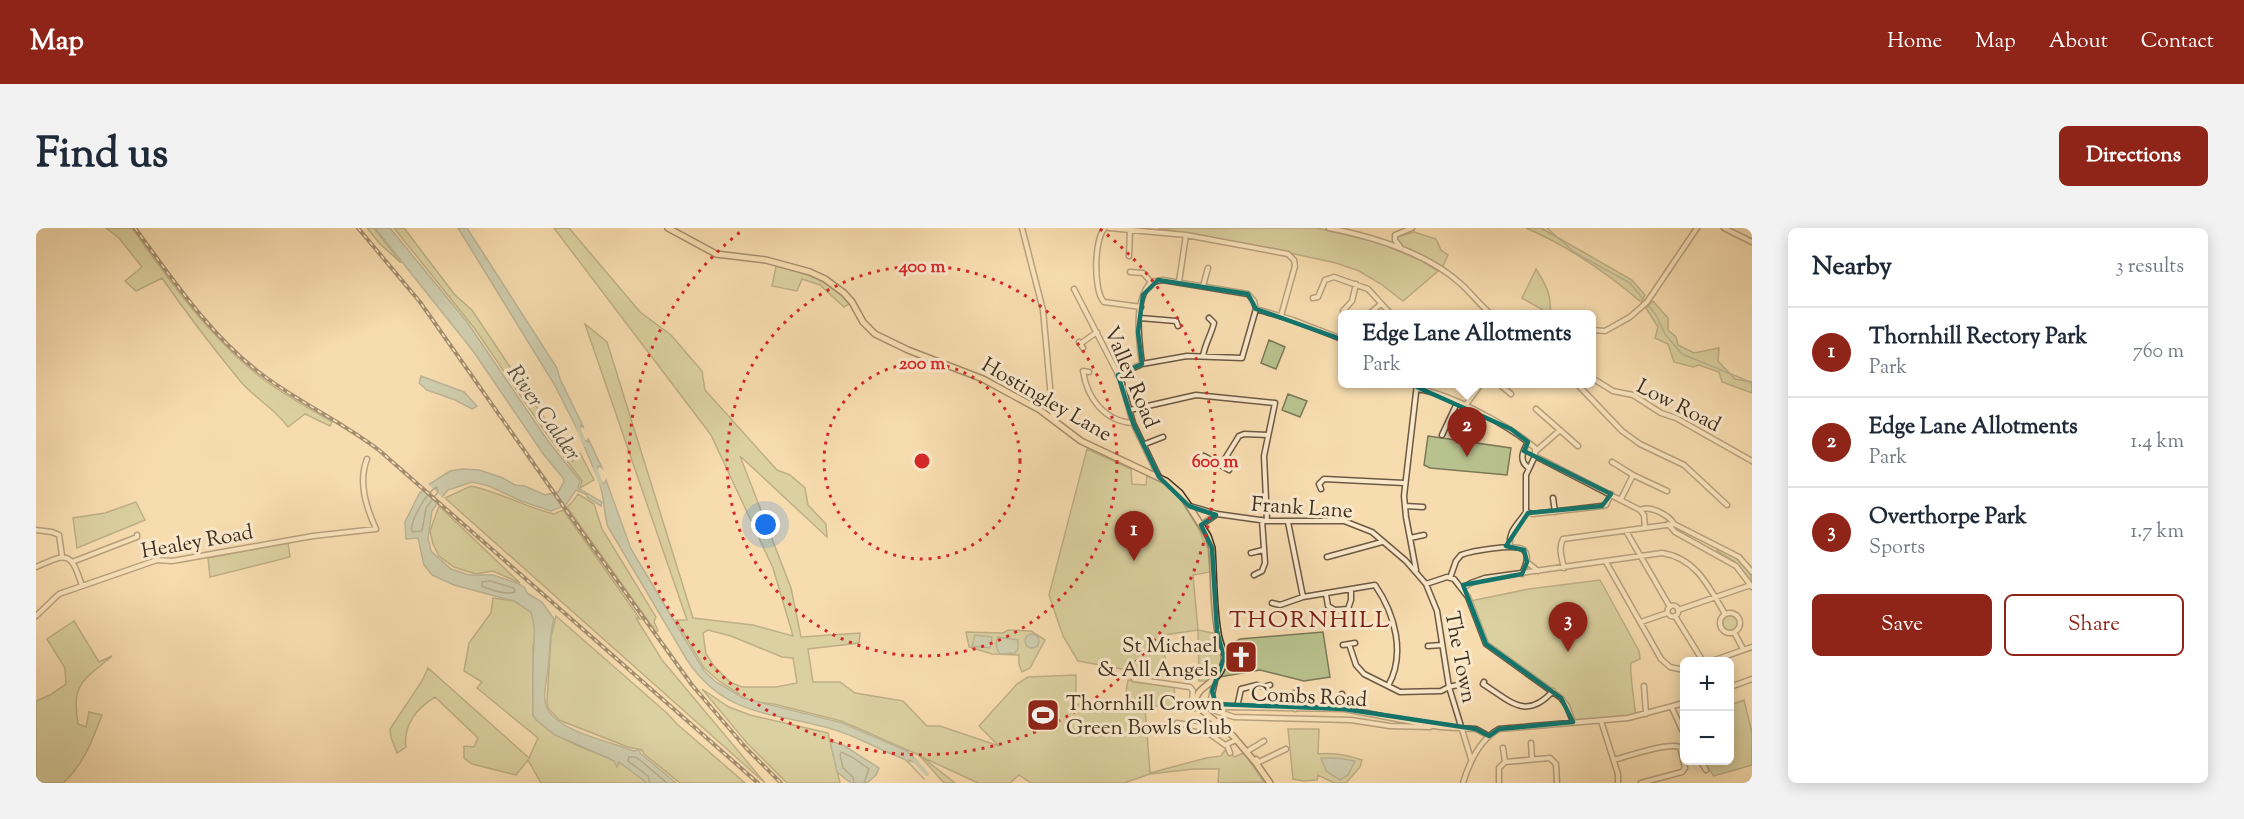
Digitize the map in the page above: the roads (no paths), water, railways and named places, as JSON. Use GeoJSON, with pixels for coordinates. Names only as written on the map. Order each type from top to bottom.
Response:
{"type":"FeatureCollection","features":[{"type":"Feature","properties":{"kind":"main road","name":"Hostingley Lane"},"geometry":{"type":"LineString","coordinates":[[668,228],[716,254],[766,260],[810,272],[825,279],[844,293],[863,322],[875,334],[908,350],[983,379],[1025,401],[1081,441],[1159,477],[1180,493],[1208,536],[1212,548],[1217,631],[1224,658],[1215,681]]}},
{"type":"Feature","properties":{"kind":"main road"},"geometry":{"type":"LineString","coordinates":[[1215,681],[1198,692],[1195,700],[1196,708],[1236,740],[1270,783]]}},
{"type":"Feature","properties":{"kind":"street"},"geometry":{"type":"LineString","coordinates":[[1023,228],[1043,310],[1053,420]]}},
{"type":"Feature","properties":{"kind":"street"},"geometry":{"type":"LineString","coordinates":[[1141,307],[1101,300],[1096,274],[1098,243],[1100,233],[1107,228],[1186,235],[1266,249],[1292,256],[1295,266],[1281,316]]}},
{"type":"Feature","properties":{"kind":"street"},"geometry":{"type":"LineString","coordinates":[[1329,228],[1374,238],[1423,259],[1461,284],[1486,310]]}},
{"type":"Feature","properties":{"kind":"street"},"geometry":{"type":"LineString","coordinates":[[1404,251],[1397,244],[1395,236],[1412,228]]}},
{"type":"Feature","properties":{"kind":"street"},"geometry":{"type":"LineString","coordinates":[[1596,331],[1605,332],[1630,317],[1647,302],[1697,228]]}},
{"type":"Feature","properties":{"kind":"street"},"geometry":{"type":"LineString","coordinates":[[1724,228],[1752,242]]}},
{"type":"Feature","properties":{"kind":"street"},"geometry":{"type":"LineString","coordinates":[[1129,256],[1130,230]]}},
{"type":"Feature","properties":{"kind":"street"},"geometry":{"type":"LineString","coordinates":[[1179,282],[1186,235]]}},
{"type":"Feature","properties":{"kind":"street"},"geometry":{"type":"LineString","coordinates":[[1203,286],[1208,268]]}},
{"type":"Feature","properties":{"kind":"street"},"geometry":{"type":"LineString","coordinates":[[1130,272],[1143,273],[1151,282]]}},
{"type":"Feature","properties":{"kind":"street"},"geometry":{"type":"LineString","coordinates":[[1317,299],[1325,280],[1334,277],[1368,289],[1386,310]]}},
{"type":"Feature","properties":{"kind":"street"},"geometry":{"type":"LineString","coordinates":[[1118,375],[1142,364],[1187,356],[1242,358],[1256,309],[1254,301],[1248,294],[1179,282],[1158,280],[1151,282],[1143,295],[1138,332],[1142,364]]}},
{"type":"Feature","properties":{"kind":"street"},"geometry":{"type":"LineString","coordinates":[[1344,310],[1352,301],[1356,284]]}},
{"type":"Feature","properties":{"kind":"street","name":"Valley Road"},"geometry":{"type":"LineString","coordinates":[[1074,289],[1118,375],[1133,423],[1159,477]]}},
{"type":"Feature","properties":{"kind":"street"},"geometry":{"type":"LineString","coordinates":[[1374,310],[1381,304]]}},
{"type":"Feature","properties":{"kind":"street"},"geometry":{"type":"LineString","coordinates":[[1256,309],[1338,337]]}},
{"type":"Feature","properties":{"kind":"street"},"geometry":{"type":"LineString","coordinates":[[1140,318],[1174,321],[1178,326]]}},
{"type":"Feature","properties":{"kind":"street"},"geometry":{"type":"LineString","coordinates":[[1203,356],[1214,324],[1209,318]]}},
{"type":"Feature","properties":{"kind":"street"},"geometry":{"type":"LineString","coordinates":[[1081,345],[1097,332]]}},
{"type":"Feature","properties":{"kind":"street"},"geometry":{"type":"LineString","coordinates":[[1089,372],[1083,371],[1090,397],[1098,407],[1116,420],[1133,423]]}},
{"type":"Feature","properties":{"kind":"street","name":"Low Road"},"geometry":{"type":"LineString","coordinates":[[1596,380],[1613,391],[1632,396],[1661,413],[1676,418],[1752,461]]}},
{"type":"Feature","properties":{"kind":"street"},"geometry":{"type":"LineString","coordinates":[[1416,571],[1405,506],[1404,483],[1417,388]]}},
{"type":"Feature","properties":{"kind":"street"},"geometry":{"type":"LineString","coordinates":[[1423,388],[1441,394],[1511,429],[1528,442],[1536,454],[1641,510],[1644,515],[1645,528]]}},
{"type":"Feature","properties":{"kind":"street"},"geometry":{"type":"LineString","coordinates":[[1465,406],[1478,388]]}},
{"type":"Feature","properties":{"kind":"street"},"geometry":{"type":"LineString","coordinates":[[1504,388],[1511,394]]}},
{"type":"Feature","properties":{"kind":"street"},"geometry":{"type":"LineString","coordinates":[[1581,388],[1622,431],[1640,444],[1684,465],[1727,505]]}},
{"type":"Feature","properties":{"kind":"street"},"geometry":{"type":"LineString","coordinates":[[1130,410],[1196,395],[1275,403],[1263,456],[1265,563],[1262,571],[1254,575]]}},
{"type":"Feature","properties":{"kind":"street"},"geometry":{"type":"LineString","coordinates":[[1442,435],[1457,403]]}},
{"type":"Feature","properties":{"kind":"street"},"geometry":{"type":"LineString","coordinates":[[1536,410],[1578,446]]}},
{"type":"Feature","properties":{"kind":"street"},"geometry":{"type":"LineString","coordinates":[[1510,547],[1509,538],[1512,530],[1526,512],[1525,486],[1529,468],[1536,454],[1559,431]]}},
{"type":"Feature","properties":{"kind":"street"},"geometry":{"type":"LineString","coordinates":[[1221,465],[1239,436],[1268,435]]}},
{"type":"Feature","properties":{"kind":"street"},"geometry":{"type":"LineString","coordinates":[[1144,444],[1163,437]]}},
{"type":"Feature","properties":{"kind":"street"},"geometry":{"type":"LineString","coordinates":[[1528,442],[1522,460],[1529,468]]}},
{"type":"Feature","properties":{"kind":"street"},"geometry":{"type":"LineString","coordinates":[[1204,456],[1229,470]]}},
{"type":"Feature","properties":{"kind":"street","name":"Healey Road"},"geometry":{"type":"LineString","coordinates":[[36,616],[59,594],[157,560],[172,561],[313,536],[376,529],[366,504],[362,476],[367,459]]}},
{"type":"Feature","properties":{"kind":"street"},"geometry":{"type":"LineString","coordinates":[[1612,462],[1667,491]]}},
{"type":"Feature","properties":{"kind":"street"},"geometry":{"type":"LineString","coordinates":[[1621,499],[1634,475]]}},
{"type":"Feature","properties":{"kind":"street"},"geometry":{"type":"LineString","coordinates":[[1321,489],[1320,484],[1324,479],[1404,483]]}},
{"type":"Feature","properties":{"kind":"street"},"geometry":{"type":"LineString","coordinates":[[1526,512],[1533,514],[1602,506],[1606,505],[1611,494]]}},
{"type":"Feature","properties":{"kind":"street"},"geometry":{"type":"LineString","coordinates":[[1553,498],[1554,512]]}},
{"type":"Feature","properties":{"kind":"street","name":"Frank Lane"},"geometry":{"type":"LineString","coordinates":[[1188,504],[1217,514],[1264,521],[1344,521],[1361,526],[1406,561],[1430,591]]}},
{"type":"Feature","properties":{"kind":"street"},"geometry":{"type":"LineString","coordinates":[[1405,506],[1424,507]]}},
{"type":"Feature","properties":{"kind":"street"},"geometry":{"type":"LineString","coordinates":[[1641,510],[1649,508],[1669,518],[1675,532],[1737,566],[1751,585],[1678,610]]}},
{"type":"Feature","properties":{"kind":"street"},"geometry":{"type":"LineString","coordinates":[[1201,525],[1217,514]]}},
{"type":"Feature","properties":{"kind":"street"},"geometry":{"type":"LineString","coordinates":[[1288,522],[1303,597]]}},
{"type":"Feature","properties":{"kind":"street"},"geometry":{"type":"LineString","coordinates":[[1564,568],[1560,543],[1563,539],[1671,524],[1739,557],[1752,572]]}},
{"type":"Feature","properties":{"kind":"street"},"geometry":{"type":"LineString","coordinates":[[36,530],[59,535],[62,556]]}},
{"type":"Feature","properties":{"kind":"street"},"geometry":{"type":"LineString","coordinates":[[1626,531],[1670,607]]}},
{"type":"Feature","properties":{"kind":"street"},"geometry":{"type":"LineString","coordinates":[[72,562],[137,537],[136,534]]}},
{"type":"Feature","properties":{"kind":"street"},"geometry":{"type":"LineString","coordinates":[[1410,538],[1424,535]]}},
{"type":"Feature","properties":{"kind":"street"},"geometry":{"type":"LineString","coordinates":[[1327,557],[1383,542]]}},
{"type":"Feature","properties":{"kind":"street"},"geometry":{"type":"LineString","coordinates":[[1450,578],[1455,561],[1461,555],[1510,547],[1524,550],[1527,562],[1539,572]]}},
{"type":"Feature","properties":{"kind":"street"},"geometry":{"type":"LineString","coordinates":[[1251,553],[1263,550]]}},
{"type":"Feature","properties":{"kind":"street"},"geometry":{"type":"LineString","coordinates":[[1463,588],[1485,578],[1662,553],[1682,560],[1699,572],[1725,614]]}},
{"type":"Feature","properties":{"kind":"street"},"geometry":{"type":"LineString","coordinates":[[62,556],[75,565],[82,586]]}},
{"type":"Feature","properties":{"kind":"street"},"geometry":{"type":"LineString","coordinates":[[36,567],[62,556]]}},
{"type":"Feature","properties":{"kind":"street"},"geometry":{"type":"LineString","coordinates":[[1406,561],[1413,556]]}},
{"type":"Feature","properties":{"kind":"street"},"geometry":{"type":"LineString","coordinates":[[1522,574],[1527,562]]}},
{"type":"Feature","properties":{"kind":"street"},"geometry":{"type":"LineString","coordinates":[[1606,562],[1665,664],[1680,670]]}},
{"type":"Feature","properties":{"kind":"street"},"geometry":{"type":"LineString","coordinates":[[1426,584],[1443,578],[1454,579],[1463,588],[1470,601],[1486,644],[1553,691],[1567,706],[1573,722]]}},
{"type":"Feature","properties":{"kind":"street"},"geometry":{"type":"LineString","coordinates":[[1272,603],[1280,605],[1303,597],[1375,585],[1396,630],[1394,676],[1388,686]]}},
{"type":"Feature","properties":{"kind":"street"},"geometry":{"type":"LineString","coordinates":[[1326,594],[1328,606],[1335,610],[1348,609],[1351,589]]}},
{"type":"Feature","properties":{"kind":"street","name":"The Town"},"geometry":{"type":"LineString","coordinates":[[1430,591],[1440,622],[1449,687],[1471,759]]}},
{"type":"Feature","properties":{"kind":"street"},"geometry":{"type":"LineString","coordinates":[[1670,607],[1675,606],[1678,610]]}},
{"type":"Feature","properties":{"kind":"street"},"geometry":{"type":"LineString","coordinates":[[1641,622],[1667,613],[1670,607]]}},
{"type":"Feature","properties":{"kind":"street"},"geometry":{"type":"LineString","coordinates":[[1678,610],[1676,616],[1697,657]]}},
{"type":"Feature","properties":{"kind":"street"},"geometry":{"type":"LineString","coordinates":[[1667,613],[1670,616],[1676,616]]}},
{"type":"Feature","properties":{"kind":"street"},"geometry":{"type":"LineString","coordinates":[[1725,614],[1721,620],[1721,627],[1725,631],[1734,632]]}},
{"type":"Feature","properties":{"kind":"street"},"geometry":{"type":"LineString","coordinates":[[1725,614],[1733,614],[1739,618],[1739,626],[1734,632]]}},
{"type":"Feature","properties":{"kind":"street"},"geometry":{"type":"LineString","coordinates":[[1734,632],[1743,650]]}},
{"type":"Feature","properties":{"kind":"street"},"geometry":{"type":"LineString","coordinates":[[1343,645],[1355,643]]}},
{"type":"Feature","properties":{"kind":"street"},"geometry":{"type":"LineString","coordinates":[[1349,644],[1350,654],[1364,674],[1404,693],[1441,691],[1466,682]]}},
{"type":"Feature","properties":{"kind":"street"},"geometry":{"type":"LineString","coordinates":[[1428,646],[1443,645]]}},
{"type":"Feature","properties":{"kind":"street"},"geometry":{"type":"LineString","coordinates":[[1723,657],[1752,646]]}},
{"type":"Feature","properties":{"kind":"street"},"geometry":{"type":"LineString","coordinates":[[1134,679],[1190,687],[1196,708],[1178,709]]}},
{"type":"Feature","properties":{"kind":"street"},"geometry":{"type":"LineString","coordinates":[[1734,686],[1752,679]]}},
{"type":"Feature","properties":{"kind":"street","name":"Combs Road"},"geometry":{"type":"LineString","coordinates":[[1215,681],[1211,701],[1220,706],[1344,709],[1440,727],[1476,729],[1489,736]]}},
{"type":"Feature","properties":{"kind":"street"},"geometry":{"type":"LineString","coordinates":[[1484,682],[1483,684],[1522,707],[1535,705],[1553,691]]}},
{"type":"Feature","properties":{"kind":"street"},"geometry":{"type":"LineString","coordinates":[[1237,707],[1242,688],[1270,685]]}},
{"type":"Feature","properties":{"kind":"street"},"geometry":{"type":"LineString","coordinates":[[1644,686],[1646,714]]}},
{"type":"Feature","properties":{"kind":"street"},"geometry":{"type":"LineString","coordinates":[[1294,693],[1295,709]]}},
{"type":"Feature","properties":{"kind":"street"},"geometry":{"type":"LineString","coordinates":[[1342,694],[1344,709]]}},
{"type":"Feature","properties":{"kind":"street"},"geometry":{"type":"LineString","coordinates":[[1463,783],[1471,759],[1489,736],[1499,729],[1573,722],[1601,722],[1646,714],[1680,705]]}},
{"type":"Feature","properties":{"kind":"street"},"geometry":{"type":"LineString","coordinates":[[1672,708],[1680,725]]}},
{"type":"Feature","properties":{"kind":"street"},"geometry":{"type":"LineString","coordinates":[[1216,711],[1224,717],[1351,720],[1390,726],[1440,727]]}},
{"type":"Feature","properties":{"kind":"street"},"geometry":{"type":"LineString","coordinates":[[1601,722],[1618,774],[1618,783]]}},
{"type":"Feature","properties":{"kind":"street"},"geometry":{"type":"LineString","coordinates":[[1177,723],[1200,727],[1227,745],[1230,753]]}},
{"type":"Feature","properties":{"kind":"street"},"geometry":{"type":"LineString","coordinates":[[1227,745],[1236,740]]}},
{"type":"Feature","properties":{"kind":"street"},"geometry":{"type":"LineString","coordinates":[[1264,741],[1248,754],[1259,762],[1286,749]]}},
{"type":"Feature","properties":{"kind":"street"},"geometry":{"type":"LineString","coordinates":[[1531,743],[1532,759]]}},
{"type":"Feature","properties":{"kind":"street"},"geometry":{"type":"LineString","coordinates":[[1614,760],[1676,745],[1680,747],[1685,768],[1682,772],[1641,783]]}},
{"type":"Feature","properties":{"kind":"street"},"geometry":{"type":"LineString","coordinates":[[1499,783],[1499,768],[1504,762],[1503,748]]}},
{"type":"Feature","properties":{"kind":"street"},"geometry":{"type":"LineString","coordinates":[[1504,762],[1550,758],[1554,761],[1557,783]]}},
{"type":"Feature","properties":{"kind":"street"},"geometry":{"type":"LineString","coordinates":[[1703,765],[1706,770]]}},
{"type":"Feature","properties":{"kind":"water","name":"River Calder"},"geometry":{"type":"Polygon","coordinates":[[[375,228],[390,228],[467,322],[548,441],[580,481],[578,488],[602,502],[601,506],[576,490],[566,505],[551,511],[521,501],[489,486],[472,482],[448,490],[432,511],[428,538],[431,551],[451,569],[469,575],[493,575],[519,584],[525,588],[527,593],[542,602],[554,619],[545,690],[548,710],[554,718],[575,730],[634,751],[640,750],[640,753],[676,783],[647,783],[619,762],[617,767],[614,761],[555,735],[536,720],[533,715],[534,631],[531,612],[514,601],[454,585],[432,575],[424,565],[418,538],[406,539],[405,522],[419,494],[428,485],[450,471],[479,470],[545,495],[558,492],[564,482],[473,351],[375,228]]]}},
{"type":"Feature","properties":{"kind":"water"},"geometry":{"type":"Polygon","coordinates":[[[458,228],[467,228],[557,368],[584,428],[581,425],[578,431],[554,384],[458,228]]]}},
{"type":"Feature","properties":{"kind":"water"},"geometry":{"type":"Polygon","coordinates":[[[421,376],[464,392],[477,406],[472,409],[427,390],[419,383],[421,376]]]}},
{"type":"Feature","properties":{"kind":"water"},"geometry":{"type":"Polygon","coordinates":[[[588,438],[602,468],[599,466],[595,472],[582,441],[588,442],[588,438]]]}},
{"type":"Feature","properties":{"kind":"water"},"geometry":{"type":"Polygon","coordinates":[[[606,480],[631,549],[704,671],[716,682],[743,698],[842,723],[907,751],[918,762],[909,760],[909,763],[832,729],[752,710],[717,692],[702,679],[687,660],[608,527],[599,482],[604,484],[606,480]]]}},
{"type":"Feature","properties":{"kind":"water"},"geometry":{"type":"Polygon","coordinates":[[[1032,634],[1037,636],[1039,641],[1037,646],[1032,648],[1027,646],[1025,641],[1027,636],[1032,634]]]}},
{"type":"Feature","properties":{"kind":"water"},"geometry":{"type":"Polygon","coordinates":[[[975,635],[992,637],[990,648],[972,646],[975,635]]]}},
{"type":"Feature","properties":{"kind":"water"},"geometry":{"type":"Polygon","coordinates":[[[998,637],[1018,640],[1018,649],[1015,653],[1000,654],[996,646],[998,637]]]}},
{"type":"Feature","properties":{"kind":"water"},"geometry":{"type":"Polygon","coordinates":[[[830,741],[843,745],[879,768],[876,775],[867,783],[851,783],[837,772],[830,741]]]}},
{"type":"Feature","properties":{"kind":"water"},"geometry":{"type":"Polygon","coordinates":[[[1321,758],[1355,761],[1348,775],[1340,780],[1326,771],[1321,758]]]}},
{"type":"Feature","properties":{"kind":"waterway"},"geometry":{"type":"LineString","coordinates":[[1547,228],[1574,252],[1630,283],[1656,315],[1665,334],[1682,354],[1748,381],[1752,385]]}},
{"type":"Feature","properties":{"kind":"waterway"},"geometry":{"type":"LineString","coordinates":[[578,427],[585,445]]}},
{"type":"Feature","properties":{"kind":"waterway"},"geometry":{"type":"LineString","coordinates":[[595,468],[601,484]]}},
{"type":"Feature","properties":{"kind":"waterway"},"geometry":{"type":"LineString","coordinates":[[914,760],[927,774]]}},
{"type":"Feature","properties":{"kind":"waterway"},"geometry":{"type":"LineString","coordinates":[[909,763],[924,779]]}},
{"type":"Feature","properties":{"kind":"railway"},"geometry":{"type":"LineString","coordinates":[[135,228],[194,307],[245,361],[278,386],[352,431],[380,451],[758,783]]}},
{"type":"Feature","properties":{"kind":"railway"},"geometry":{"type":"LineString","coordinates":[[358,228],[420,302],[692,685],[746,748],[781,783]]}},
{"type":"Feature","properties":{"kind":"place","name":"Edge Lane Allotments"},"geometry":{"type":"Point","coordinates":[1467,457]}},
{"type":"Feature","properties":{"kind":"place","name":"Thornhill Rectory Park"},"geometry":{"type":"Point","coordinates":[1134,561]}},
{"type":"Feature","properties":{"kind":"place","name":"Overthorpe Park"},"geometry":{"type":"Point","coordinates":[1568,652]}},
{"type":"Feature","properties":{"kind":"place","name":"St Michael & All Angels"},"geometry":{"type":"Point","coordinates":[1241,657]}},
{"type":"Feature","properties":{"kind":"place","name":"Thornhill Crown Green Bowls Club"},"geometry":{"type":"Point","coordinates":[1043,715]}},
{"type":"Feature","properties":{"kind":"district","name":"THORNHILL"},"geometry":{"type":"Point","coordinates":[1310,619]}}]}
